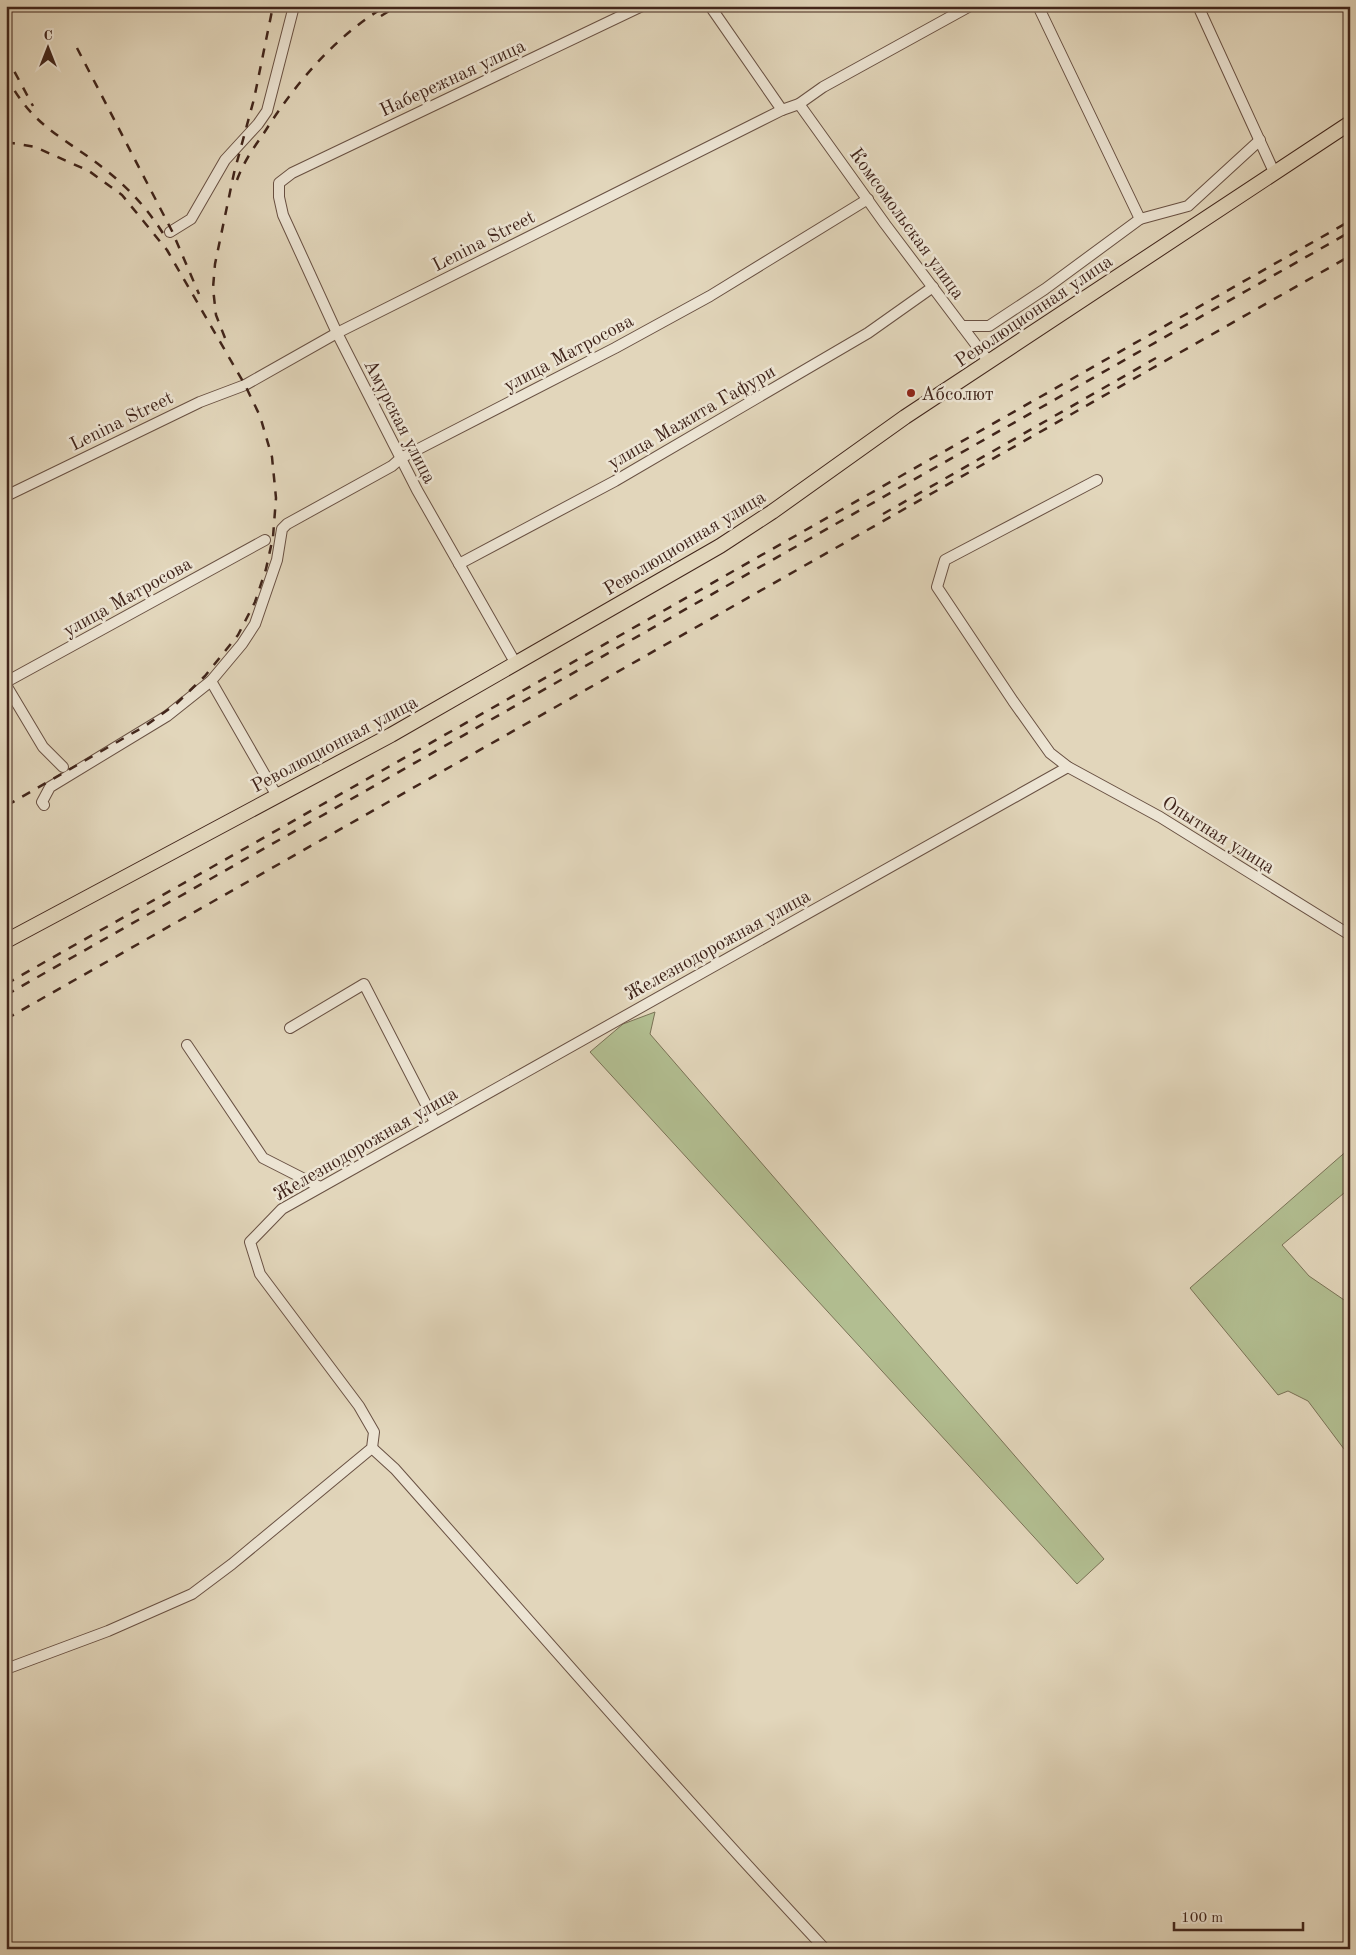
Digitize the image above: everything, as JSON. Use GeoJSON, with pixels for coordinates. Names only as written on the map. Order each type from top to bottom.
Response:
{"type":"FeatureCollection","features":[{"type":"Feature","properties":{"kind":"main road","name":"Революционная улица"},"geometry":{"type":"LineString","coordinates":[[6,941],[277,796],[516,664],[720,546],[905,418],[1350,123]]}},
{"type":"Feature","properties":{"kind":"street"},"geometry":{"type":"LineString","coordinates":[[170,232],[191,219],[225,160],[258,124],[267,111],[294,6]]}},
{"type":"Feature","properties":{"kind":"street","name":"Набережная улица"},"geometry":{"type":"LineString","coordinates":[[279,183],[292,173],[642,6]]}},
{"type":"Feature","properties":{"kind":"street"},"geometry":{"type":"LineString","coordinates":[[710,6],[782,110]]}},
{"type":"Feature","properties":{"kind":"street","name":"Lenina Street"},"geometry":{"type":"LineString","coordinates":[[6,496],[200,402],[245,385],[337,333],[782,110],[799,104],[823,87],[970,6]]}},
{"type":"Feature","properties":{"kind":"street"},"geometry":{"type":"LineString","coordinates":[[1038,6],[1140,219]]}},
{"type":"Feature","properties":{"kind":"street"},"geometry":{"type":"LineString","coordinates":[[1198,6],[1274,172]]}},
{"type":"Feature","properties":{"kind":"street","name":"Комсомольская улица"},"geometry":{"type":"LineString","coordinates":[[799,104],[989,362]]}},
{"type":"Feature","properties":{"kind":"street"},"geometry":{"type":"LineString","coordinates":[[962,326],[989,326],[1045,289],[1140,219],[1188,206],[1260,140]]}},
{"type":"Feature","properties":{"kind":"street","name":"Амурская улица"},"geometry":{"type":"LineString","coordinates":[[279,183],[279,197],[283,215],[337,333],[401,458],[516,664]]}},
{"type":"Feature","properties":{"kind":"street","name":"улица Матросова"},"geometry":{"type":"LineString","coordinates":[[211,681],[242,644],[255,624],[277,560],[282,530],[288,524],[392,466],[401,458],[641,334],[710,296],[868,199]]}},
{"type":"Feature","properties":{"kind":"street","name":"улица Мажита Гафури"},"geometry":{"type":"LineString","coordinates":[[459,564],[615,481],[860,338],[933,287]]}},
{"type":"Feature","properties":{"kind":"street","name":"Опытная улица"},"geometry":{"type":"LineString","coordinates":[[1097,480],[945,560],[937,587],[1050,753],[1068,767],[1160,817],[1350,935]]}},
{"type":"Feature","properties":{"kind":"street","name":"улица Матросова"},"geometry":{"type":"LineString","coordinates":[[6,684],[265,540]]}},
{"type":"Feature","properties":{"kind":"street"},"geometry":{"type":"LineString","coordinates":[[44,805],[42,802],[50,787],[167,716],[211,681],[277,796]]}},
{"type":"Feature","properties":{"kind":"street"},"geometry":{"type":"LineString","coordinates":[[6,684],[43,747],[63,767]]}},
{"type":"Feature","properties":{"kind":"street","name":"Железнодорожная улица"},"geometry":{"type":"LineString","coordinates":[[372,1448],[374,1432],[359,1406],[260,1274],[250,1242],[282,1208],[1068,767]]}},
{"type":"Feature","properties":{"kind":"street"},"geometry":{"type":"LineString","coordinates":[[290,1028],[364,984],[436,1122]]}},
{"type":"Feature","properties":{"kind":"street"},"geometry":{"type":"LineString","coordinates":[[187,1045],[263,1158],[320,1187]]}},
{"type":"Feature","properties":{"kind":"street"},"geometry":{"type":"LineString","coordinates":[[6,1669],[108,1631],[192,1594],[232,1564],[372,1448],[396,1468],[626,1730],[825,1949]]}},
{"type":"Feature","properties":{"kind":"green space"},"geometry":{"type":"Polygon","coordinates":[[[655,1012],[650,1034],[1104,1559],[1077,1584],[590,1052],[623,1024],[655,1012]]]}},
{"type":"Feature","properties":{"kind":"green space"},"geometry":{"type":"Polygon","coordinates":[[[1350,1148],[1350,1188],[1282,1245],[1309,1276],[1350,1304],[1350,1457],[1308,1401],[1288,1391],[1278,1395],[1190,1288],[1350,1148]]]}},
{"type":"Feature","properties":{"kind":"railway"},"geometry":{"type":"LineString","coordinates":[[225,338],[216,315],[213,288],[215,264],[234,173],[254,99],[273,6]]}},
{"type":"Feature","properties":{"kind":"railway"},"geometry":{"type":"LineString","coordinates":[[237,180],[242,167],[253,150],[303,79],[333,46],[367,18],[386,6]]}},
{"type":"Feature","properties":{"kind":"railway"},"geometry":{"type":"LineString","coordinates":[[381,16],[397,6]]}},
{"type":"Feature","properties":{"kind":"railway"},"geometry":{"type":"LineString","coordinates":[[77,48],[172,231],[199,294]]}},
{"type":"Feature","properties":{"kind":"railway"},"geometry":{"type":"LineString","coordinates":[[6,56],[33,106]]}},
{"type":"Feature","properties":{"kind":"railway"},"geometry":{"type":"LineString","coordinates":[[6,75],[16,93],[38,120],[92,159],[124,186],[148,212],[167,240]]}},
{"type":"Feature","properties":{"kind":"railway"},"geometry":{"type":"LineString","coordinates":[[6,142],[35,147],[89,171],[122,195],[167,250],[245,385],[260,416],[272,457],[276,498],[273,537],[266,569],[255,602],[238,635],[205,676],[176,704],[145,726],[6,806]]}},
{"type":"Feature","properties":{"kind":"railway"},"geometry":{"type":"LineString","coordinates":[[6,984],[1350,221]]}},
{"type":"Feature","properties":{"kind":"railway"},"geometry":{"type":"LineString","coordinates":[[6,995],[1350,232]]}},
{"type":"Feature","properties":{"kind":"railway"},"geometry":{"type":"LineString","coordinates":[[6,1019],[1350,256]]}},
{"type":"Feature","properties":{"kind":"railway"},"geometry":{"type":"LineString","coordinates":[[883,514],[1156,358]]}},
{"type":"Feature","properties":{"kind":"place","name":"Абсолют"},"geometry":{"type":"Point","coordinates":[911,393]}}]}
